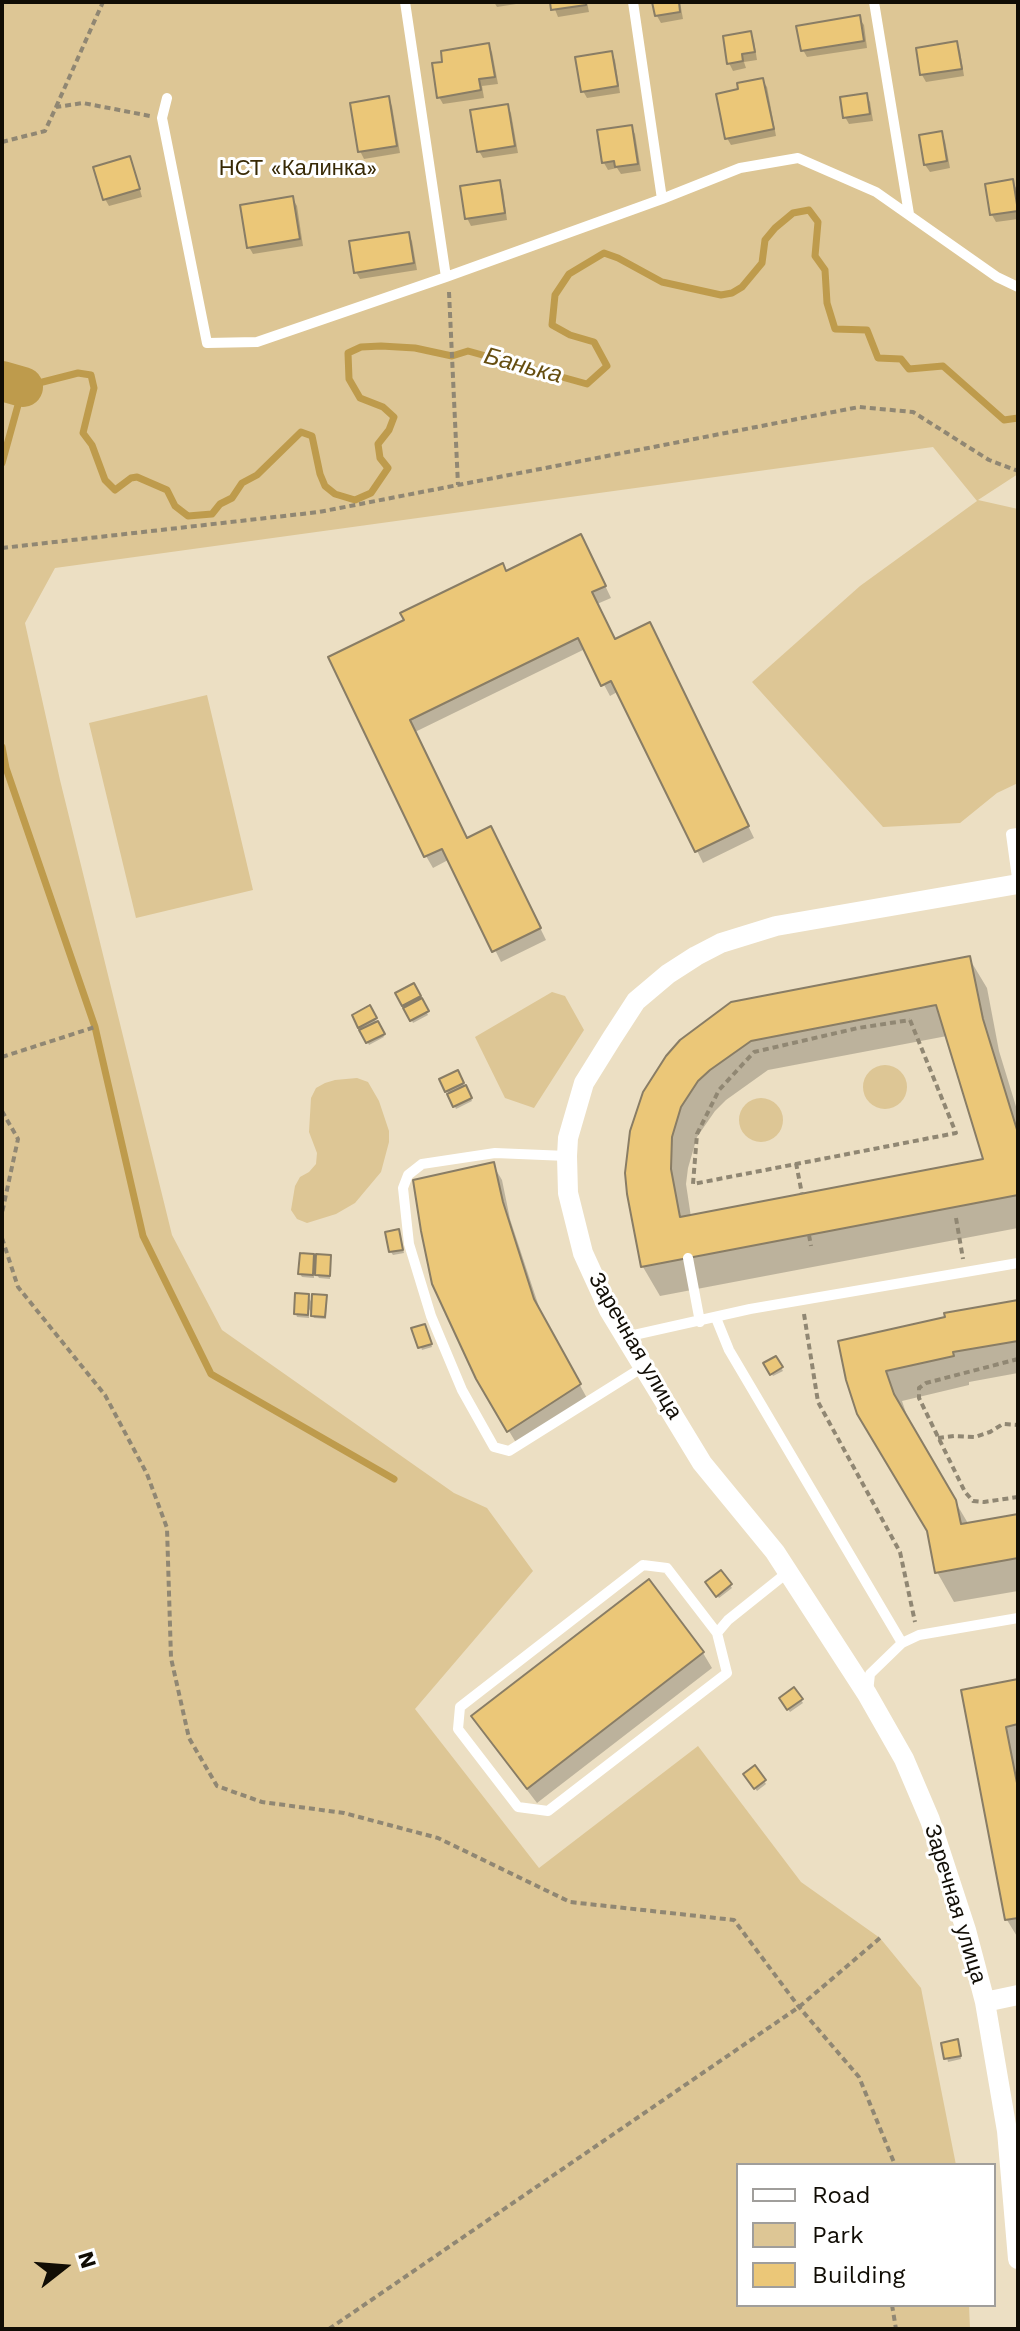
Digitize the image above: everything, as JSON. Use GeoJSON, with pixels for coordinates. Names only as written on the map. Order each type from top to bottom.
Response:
{"type":"FeatureCollection","features":[{"type":"Feature","properties":{"kind":"street","name":"Заречная улица"},"geometry":{"type":"LineString","coordinates":[[1018,885],[776,926],[721,943],[696,956],[636,1001],[612,1038],[584,1083],[568,1138],[567,1156],[568,1193],[583,1253],[609,1310],[702,1463],[775,1552],[867,1694],[904,1759],[930,1820],[966,1930],[985,2002],[1018,1995]]}},
{"type":"Feature","properties":{"kind":"street"},"geometry":{"type":"LineString","coordinates":[[985,2002],[1007,2131],[1018,2259]]}},
{"type":"Feature","properties":{"kind":"lane"},"geometry":{"type":"LineString","coordinates":[[405,2],[446,277]]}},
{"type":"Feature","properties":{"kind":"lane"},"geometry":{"type":"LineString","coordinates":[[633,2],[662,199]]}},
{"type":"Feature","properties":{"kind":"lane"},"geometry":{"type":"LineString","coordinates":[[874,2],[909,214]]}},
{"type":"Feature","properties":{"kind":"lane"},"geometry":{"type":"LineString","coordinates":[[167,98],[162,118],[207,343],[257,342],[446,277],[740,168],[798,158],[876,192],[997,277],[1018,287]]}},
{"type":"Feature","properties":{"kind":"lane"},"geometry":{"type":"LineString","coordinates":[[1018,833],[1011,834],[1018,885]]}},
{"type":"Feature","properties":{"kind":"lane"},"geometry":{"type":"LineString","coordinates":[[567,1156],[495,1153],[422,1164],[408,1175],[403,1188],[409,1244],[431,1316],[462,1390],[494,1447],[509,1451],[643,1367]]}},
{"type":"Feature","properties":{"kind":"lane"},"geometry":{"type":"LineString","coordinates":[[688,1258],[700,1322]]}},
{"type":"Feature","properties":{"kind":"lane"},"geometry":{"type":"LineString","coordinates":[[625,1337],[750,1309],[1018,1263]]}},
{"type":"Feature","properties":{"kind":"lane"},"geometry":{"type":"LineString","coordinates":[[716,1318],[729,1350],[902,1643]]}},
{"type":"Feature","properties":{"kind":"lane"},"geometry":{"type":"LineString","coordinates":[[643,1565],[667,1568],[717,1633],[727,1673],[548,1811],[518,1807],[458,1729],[460,1707],[643,1565]]}},
{"type":"Feature","properties":{"kind":"lane"},"geometry":{"type":"LineString","coordinates":[[717,1633],[728,1620],[788,1572]]}},
{"type":"Feature","properties":{"kind":"lane"},"geometry":{"type":"LineString","coordinates":[[867,1694],[870,1674],[902,1643],[919,1635],[1018,1618]]}},
{"type":"Feature","properties":{"kind":"path"},"geometry":{"type":"LineString","coordinates":[[2,142],[45,131],[103,2]]}},
{"type":"Feature","properties":{"kind":"path"},"geometry":{"type":"LineString","coordinates":[[56,107],[83,103],[162,118]]}},
{"type":"Feature","properties":{"kind":"path"},"geometry":{"type":"LineString","coordinates":[[449,290],[458,485]]}},
{"type":"Feature","properties":{"kind":"path"},"geometry":{"type":"LineString","coordinates":[[2,548],[319,512],[859,407],[913,412],[989,460],[1018,471]]}},
{"type":"Feature","properties":{"kind":"path"},"geometry":{"type":"LineString","coordinates":[[910,1020],[956,1133],[796,1163],[693,1184],[697,1134],[719,1090],[754,1052],[858,1028],[910,1020]]}},
{"type":"Feature","properties":{"kind":"path"},"geometry":{"type":"LineString","coordinates":[[2,1057],[95,1027]]}},
{"type":"Feature","properties":{"kind":"path"},"geometry":{"type":"LineString","coordinates":[[2,1111],[18,1139],[2,1213]]}},
{"type":"Feature","properties":{"kind":"path"},"geometry":{"type":"LineString","coordinates":[[796,1163],[802,1194]]}},
{"type":"Feature","properties":{"kind":"path"},"geometry":{"type":"LineString","coordinates":[[956,1218],[965,1271]]}},
{"type":"Feature","properties":{"kind":"path"},"geometry":{"type":"LineString","coordinates":[[809,1235],[811,1246]]}},
{"type":"Feature","properties":{"kind":"path"},"geometry":{"type":"LineString","coordinates":[[2,1238],[18,1287],[105,1395],[147,1474],[167,1528],[171,1658],[189,1738],[217,1786],[262,1802],[344,1813],[438,1838],[570,1902],[734,1920],[799,2007],[859,2077],[894,2163]]}},
{"type":"Feature","properties":{"kind":"path"},"geometry":{"type":"LineString","coordinates":[[801,1300],[818,1402],[900,1552],[919,1635]]}},
{"type":"Feature","properties":{"kind":"path"},"geometry":{"type":"LineString","coordinates":[[1018,1359],[926,1383],[919,1388],[919,1398],[938,1438],[965,1492],[973,1501],[1018,1497]]}},
{"type":"Feature","properties":{"kind":"path"},"geometry":{"type":"LineString","coordinates":[[938,1438],[975,1437],[1003,1424],[1018,1425]]}},
{"type":"Feature","properties":{"kind":"path"},"geometry":{"type":"LineString","coordinates":[[329,2329],[799,2007],[880,1938]]}},
{"type":"Feature","properties":{"kind":"path"},"geometry":{"type":"LineString","coordinates":[[892,2307],[896,2329]]}},
{"type":"Feature","properties":{"kind":"green space","name":"НСТ «Калинка»"},"geometry":{"type":"Polygon","coordinates":[[[2,2],[1018,2],[1018,474],[978,500],[1018,509],[1018,783],[997,793],[960,823],[883,827],[752,682],[860,586],[977,501],[933,447],[55,568],[25,623],[60,780],[172,1235],[222,1330],[454,1493],[487,1508],[533,1571],[415,1709],[539,1868],[698,1746],[801,1882],[880,1938],[921,1988],[956,2163],[736,2163],[736,2307],[969,2307],[970,2329],[2,2329],[2,2]]]}},
{"type":"Feature","properties":{"kind":"green space"},"geometry":{"type":"Polygon","coordinates":[[[207,695],[253,890],[136,918],[89,723],[207,695]]]}},
{"type":"Feature","properties":{"kind":"green space"},"geometry":{"type":"Polygon","coordinates":[[[552,992],[565,996],[584,1030],[534,1108],[505,1098],[475,1037],[552,992]]]}},
{"type":"Feature","properties":{"kind":"green space"},"geometry":{"type":"Polygon","coordinates":[[[885,1065],[901,1071],[907,1087],[901,1103],[885,1109],[869,1103],[863,1087],[869,1071],[885,1065]]]}},
{"type":"Feature","properties":{"kind":"green space"},"geometry":{"type":"Polygon","coordinates":[[[357,1078],[368,1082],[379,1101],[389,1131],[381,1172],[355,1203],[336,1214],[307,1223],[297,1219],[291,1210],[295,1186],[300,1177],[316,1164],[317,1153],[309,1132],[311,1098],[316,1088],[325,1083],[357,1078]]]}},
{"type":"Feature","properties":{"kind":"green space"},"geometry":{"type":"Polygon","coordinates":[[[761,1098],[777,1104],[783,1120],[777,1136],[761,1142],[745,1136],[739,1120],[745,1104],[761,1098]]]}},
{"type":"Feature","properties":{"kind":"building"},"geometry":{"type":"Polygon","coordinates":[[[550,2],[586,2],[586,5],[551,10],[550,2]]]}},
{"type":"Feature","properties":{"kind":"building"},"geometry":{"type":"Polygon","coordinates":[[[652,2],[679,2],[680,12],[655,16],[652,2]]]}},
{"type":"Feature","properties":{"kind":"building"},"geometry":{"type":"Polygon","coordinates":[[[860,15],[864,41],[801,51],[796,26],[860,15]]]}},
{"type":"Feature","properties":{"kind":"building"},"geometry":{"type":"Polygon","coordinates":[[[751,31],[755,52],[742,54],[743,61],[727,64],[723,36],[751,31]]]}},
{"type":"Feature","properties":{"kind":"building"},"geometry":{"type":"Polygon","coordinates":[[[957,41],[962,69],[920,75],[916,48],[957,41]]]}},
{"type":"Feature","properties":{"kind":"building"},"geometry":{"type":"Polygon","coordinates":[[[489,43],[495,77],[479,79],[481,90],[437,98],[432,63],[442,62],[441,51],[489,43]]]}},
{"type":"Feature","properties":{"kind":"building"},"geometry":{"type":"Polygon","coordinates":[[[612,51],[618,86],[581,92],[575,57],[612,51]]]}},
{"type":"Feature","properties":{"kind":"building"},"geometry":{"type":"Polygon","coordinates":[[[763,78],[774,129],[725,139],[716,94],[738,89],[737,83],[763,78]]]}},
{"type":"Feature","properties":{"kind":"building"},"geometry":{"type":"Polygon","coordinates":[[[867,93],[870,114],[843,118],[840,97],[867,93]]]}},
{"type":"Feature","properties":{"kind":"building"},"geometry":{"type":"Polygon","coordinates":[[[389,96],[397,146],[358,152],[350,103],[389,96]]]}},
{"type":"Feature","properties":{"kind":"building"},"geometry":{"type":"Polygon","coordinates":[[[508,104],[515,146],[477,152],[470,110],[508,104]]]}},
{"type":"Feature","properties":{"kind":"building"},"geometry":{"type":"Polygon","coordinates":[[[632,125],[638,164],[615,167],[614,161],[602,163],[597,130],[632,125]]]}},
{"type":"Feature","properties":{"kind":"building"},"geometry":{"type":"Polygon","coordinates":[[[942,131],[947,161],[924,165],[919,135],[942,131]]]}},
{"type":"Feature","properties":{"kind":"building"},"geometry":{"type":"Polygon","coordinates":[[[130,156],[140,189],[103,200],[93,167],[130,156]]]}},
{"type":"Feature","properties":{"kind":"building"},"geometry":{"type":"Polygon","coordinates":[[[1013,179],[1018,211],[990,215],[985,184],[1013,179]]]}},
{"type":"Feature","properties":{"kind":"building"},"geometry":{"type":"Polygon","coordinates":[[[500,180],[505,213],[465,219],[460,186],[500,180]]]}},
{"type":"Feature","properties":{"kind":"building"},"geometry":{"type":"Polygon","coordinates":[[[293,196],[300,239],[247,248],[240,205],[293,196]]]}},
{"type":"Feature","properties":{"kind":"building"},"geometry":{"type":"Polygon","coordinates":[[[409,232],[414,263],[354,273],[349,241],[409,232]]]}},
{"type":"Feature","properties":{"kind":"building"},"geometry":{"type":"Polygon","coordinates":[[[581,534],[606,586],[592,592],[615,639],[650,622],[749,826],[695,852],[611,681],[601,686],[578,638],[410,720],[467,838],[491,826],[541,928],[492,952],[442,849],[424,857],[328,657],[404,620],[400,613],[503,563],[506,571],[581,534]]]}},
{"type":"Feature","properties":{"kind":"building"},"geometry":{"type":"Polygon","coordinates":[[[970,956],[983,1019],[1018,1133],[1018,1195],[641,1267],[625,1173],[630,1131],[643,1092],[680,1040],[731,1002],[970,956]],[[936,1005],[751,1041],[698,1081],[681,1107],[672,1137],[671,1169],[680,1217],[983,1159],[936,1005]]]}},
{"type":"Feature","properties":{"kind":"building"},"geometry":{"type":"Polygon","coordinates":[[[414,983],[421,996],[402,1006],[395,993],[414,983]]]}},
{"type":"Feature","properties":{"kind":"building"},"geometry":{"type":"Polygon","coordinates":[[[422,998],[429,1011],[410,1021],[403,1008],[422,998]]]}},
{"type":"Feature","properties":{"kind":"building"},"geometry":{"type":"Polygon","coordinates":[[[370,1005],[377,1018],[358,1028],[352,1015],[370,1005]]]}},
{"type":"Feature","properties":{"kind":"building"},"geometry":{"type":"Polygon","coordinates":[[[378,1021],[385,1034],[366,1043],[359,1030],[378,1021]]]}},
{"type":"Feature","properties":{"kind":"building"},"geometry":{"type":"Polygon","coordinates":[[[458,1070],[464,1083],[445,1092],[439,1079],[458,1070]]]}},
{"type":"Feature","properties":{"kind":"building"},"geometry":{"type":"Polygon","coordinates":[[[466,1085],[472,1098],[453,1107],[447,1094],[466,1085]]]}},
{"type":"Feature","properties":{"kind":"building"},"geometry":{"type":"Polygon","coordinates":[[[494,1162],[503,1202],[534,1299],[581,1384],[507,1432],[476,1379],[432,1284],[413,1180],[494,1162]]]}},
{"type":"Feature","properties":{"kind":"building"},"geometry":{"type":"Polygon","coordinates":[[[399,1229],[403,1250],[389,1252],[385,1232],[399,1229]]]}},
{"type":"Feature","properties":{"kind":"building"},"geometry":{"type":"Polygon","coordinates":[[[300,1253],[314,1254],[313,1275],[298,1274],[300,1253]]]}},
{"type":"Feature","properties":{"kind":"building"},"geometry":{"type":"Polygon","coordinates":[[[316,1254],[331,1255],[330,1276],[315,1275],[316,1254]]]}},
{"type":"Feature","properties":{"kind":"building"},"geometry":{"type":"Polygon","coordinates":[[[295,1293],[309,1294],[308,1315],[294,1314],[295,1293]]]}},
{"type":"Feature","properties":{"kind":"building"},"geometry":{"type":"Polygon","coordinates":[[[312,1294],[327,1295],[325,1317],[311,1316],[312,1294]]]}},
{"type":"Feature","properties":{"kind":"building"},"geometry":{"type":"Polygon","coordinates":[[[1018,1300],[1018,1341],[953,1352],[954,1356],[886,1371],[894,1394],[956,1500],[961,1524],[1018,1514],[1018,1558],[935,1573],[927,1531],[857,1414],[838,1341],[945,1317],[944,1313],[1018,1300]]]}},
{"type":"Feature","properties":{"kind":"building"},"geometry":{"type":"Polygon","coordinates":[[[425,1324],[432,1344],[418,1348],[411,1328],[425,1324]]]}},
{"type":"Feature","properties":{"kind":"building"},"geometry":{"type":"Polygon","coordinates":[[[776,1356],[783,1367],[770,1375],[763,1363],[776,1356]]]}},
{"type":"Feature","properties":{"kind":"building"},"geometry":{"type":"Polygon","coordinates":[[[721,1570],[732,1584],[716,1597],[705,1582],[721,1570]]]}},
{"type":"Feature","properties":{"kind":"building"},"geometry":{"type":"Polygon","coordinates":[[[649,1579],[704,1652],[527,1789],[471,1716],[649,1579]]]}},
{"type":"Feature","properties":{"kind":"building"},"geometry":{"type":"Polygon","coordinates":[[[1018,1679],[1018,1724],[1006,1727],[1018,1788],[1018,1918],[1005,1920],[961,1690],[1018,1679]]]}},
{"type":"Feature","properties":{"kind":"building"},"geometry":{"type":"Polygon","coordinates":[[[794,1687],[803,1699],[787,1710],[779,1698],[794,1687]]]}},
{"type":"Feature","properties":{"kind":"building"},"geometry":{"type":"Polygon","coordinates":[[[755,1765],[766,1780],[754,1789],[743,1774],[755,1765]]]}},
{"type":"Feature","properties":{"kind":"building"},"geometry":{"type":"Polygon","coordinates":[[[958,2039],[961,2056],[944,2059],[941,2043],[958,2039]]]}},
{"type":"Feature","properties":{"kind":"waterway","name":"Банька"},"geometry":{"type":"LineString","coordinates":[[2,463],[23,387],[78,373],[91,375],[94,388],[83,433],[92,445],[105,480],[115,490],[137,477],[167,490],[175,506],[188,516],[212,514],[220,504],[232,498],[242,483],[257,475],[301,432],[312,436],[325,486],[335,494],[355,500],[371,493],[388,468],[380,458],[378,444],[394,417],[383,407],[360,398],[349,379],[348,353],[361,347],[381,346],[415,348],[452,356],[468,351],[587,384],[607,366],[594,342],[570,335],[552,325],[555,295],[569,274],[604,253],[662,282],[721,295],[732,293],[742,287],[762,263],[765,240],[775,228],[793,213],[809,210],[818,222],[815,256],[825,270],[827,303],[835,329],[867,330],[878,358],[901,359],[909,369],[943,366],[1004,420],[1018,418]]}},
{"type":"Feature","properties":{"kind":"waterway","name":"Банька"},"geometry":{"type":"LineString","coordinates":[[2,381],[23,387]]}},
{"type":"Feature","properties":{"kind":"waterway"},"geometry":{"type":"LineString","coordinates":[[2,747],[6,768],[95,1027],[143,1236],[211,1374],[394,1479]]}}]}
